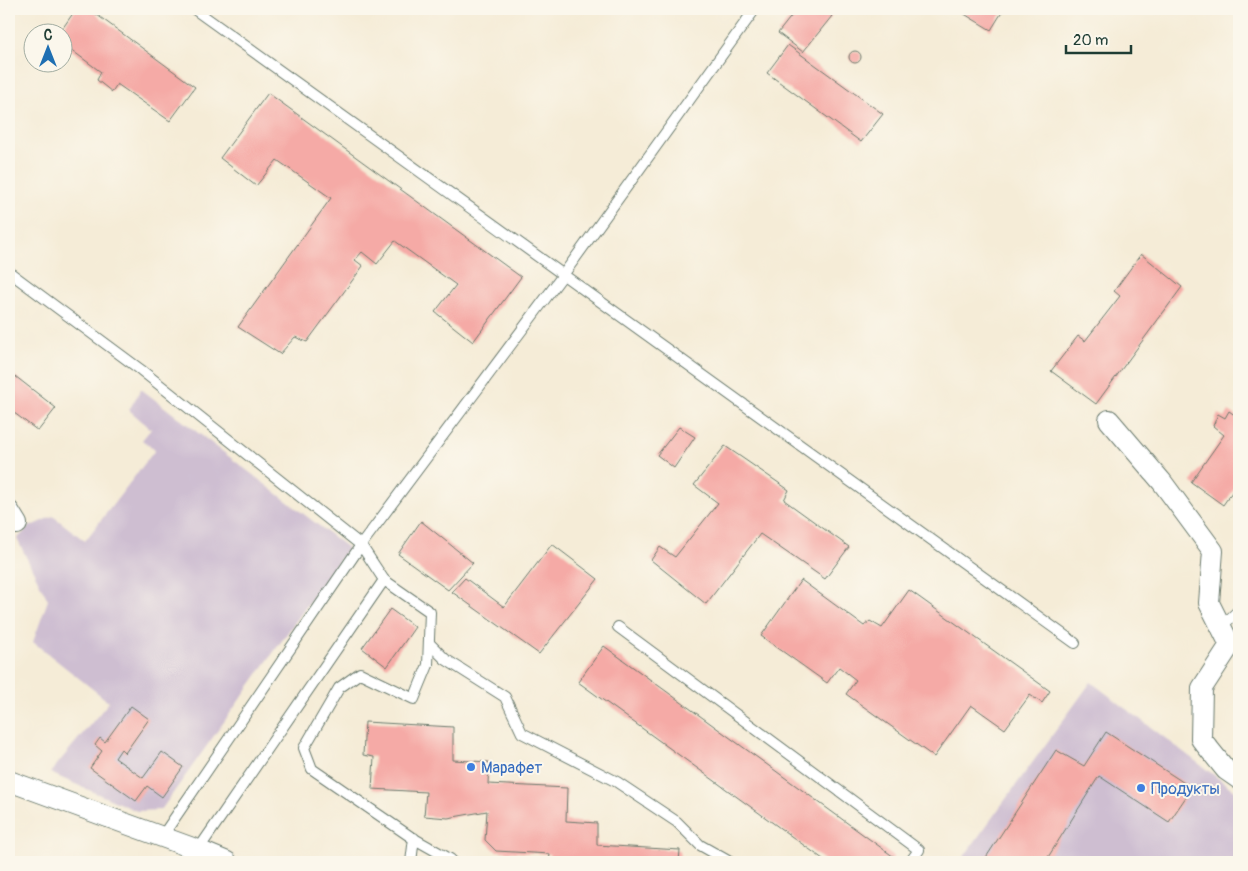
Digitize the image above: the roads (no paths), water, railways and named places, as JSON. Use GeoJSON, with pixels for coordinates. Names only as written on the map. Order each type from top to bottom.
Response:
{"type":"FeatureCollection","features":[{"type":"Feature","properties":{"kind":"street"},"geometry":{"type":"LineString","coordinates":[[1109,420],[1162,482],[1213,552],[1209,603],[1221,627],[1235,641],[1202,688],[1201,739],[1226,770],[1239,779]]}},
{"type":"Feature","properties":{"kind":"street"},"geometry":{"type":"LineString","coordinates":[[9,781],[227,862]]}},
{"type":"Feature","properties":{"kind":"lane"},"geometry":{"type":"LineString","coordinates":[[194,9],[1075,643]]}},
{"type":"Feature","properties":{"kind":"lane"},"geometry":{"type":"LineString","coordinates":[[161,838],[361,545],[562,275],[752,10]]}},
{"type":"Feature","properties":{"kind":"lane"},"geometry":{"type":"LineString","coordinates":[[9,272],[141,370],[361,545],[384,580],[430,612],[428,665],[414,699],[360,673],[339,688],[304,748],[312,769],[453,862]]}},
{"type":"Feature","properties":{"kind":"lane"},"geometry":{"type":"LineString","coordinates":[[198,850],[384,580]]}},
{"type":"Feature","properties":{"kind":"lane"},"geometry":{"type":"LineString","coordinates":[[1221,627],[1239,610]]}},
{"type":"Feature","properties":{"kind":"lane"},"geometry":{"type":"LineString","coordinates":[[618,627],[919,850],[910,862]]}},
{"type":"Feature","properties":{"kind":"lane"},"geometry":{"type":"LineString","coordinates":[[429,644],[445,659],[504,697],[522,733],[617,782],[677,822],[700,845],[730,862]]}},
{"type":"Feature","properties":{"kind":"lane"},"geometry":{"type":"LineString","coordinates":[[411,862],[414,838]]}},
{"type":"Feature","properties":{"kind":"place","name":"Марафет"},"geometry":{"type":"Point","coordinates":[471,767]}},
{"type":"Feature","properties":{"kind":"place","name":"Продукты"},"geometry":{"type":"Point","coordinates":[1141,788]}}]}
